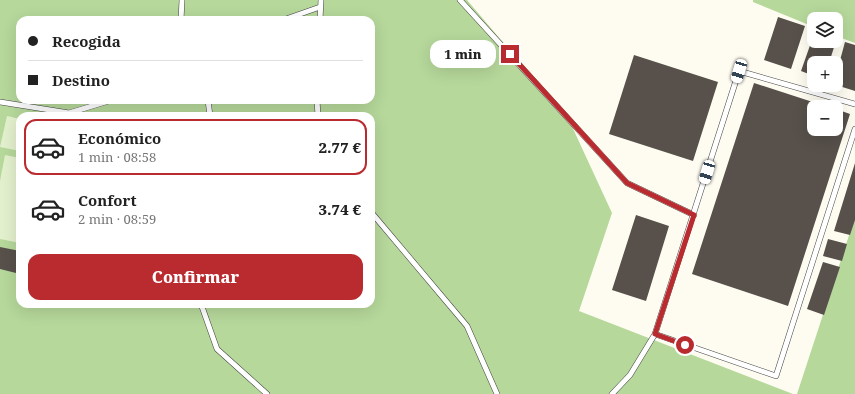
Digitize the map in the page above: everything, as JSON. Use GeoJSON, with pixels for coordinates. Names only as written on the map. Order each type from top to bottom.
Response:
{"type":"FeatureCollection","features":[{"type":"Feature","properties":{"kind":"lane"},"geometry":{"type":"LineString","coordinates":[[180,16],[182,0]]}},
{"type":"Feature","properties":{"kind":"lane"},"geometry":{"type":"LineString","coordinates":[[320,16],[321,0]]}},
{"type":"Feature","properties":{"kind":"lane"},"geometry":{"type":"LineString","coordinates":[[460,0],[627,183],[694,215]]}},
{"type":"Feature","properties":{"kind":"lane"},"geometry":{"type":"LineString","coordinates":[[294,16],[320,7]]}},
{"type":"Feature","properties":{"kind":"lane"},"geometry":{"type":"LineString","coordinates":[[612,394],[630,375],[655,334],[739,71],[855,104]]}},
{"type":"Feature","properties":{"kind":"lane"},"geometry":{"type":"LineString","coordinates":[[0,102],[58,112]]}},
{"type":"Feature","properties":{"kind":"lane"},"geometry":{"type":"LineString","coordinates":[[75,112],[100,104]]}},
{"type":"Feature","properties":{"kind":"lane"},"geometry":{"type":"LineString","coordinates":[[655,334],[776,376],[855,129]]}},
{"type":"Feature","properties":{"kind":"lane"},"geometry":{"type":"LineString","coordinates":[[375,217],[467,326],[497,394]]}},
{"type":"Feature","properties":{"kind":"lane"},"geometry":{"type":"LineString","coordinates":[[202,308],[217,349],[267,394]]}},
{"type":"Feature","properties":{"kind":"green space"},"geometry":{"type":"Polygon","coordinates":[[[0,0],[467,0],[569,120],[612,213],[579,311],[793,394],[0,394],[0,0]]]}},
{"type":"Feature","properties":{"kind":"green space"},"geometry":{"type":"Polygon","coordinates":[[[753,0],[855,0],[855,43],[843,39],[843,12],[807,12],[807,24],[753,2],[753,0]]]}},
{"type":"Feature","properties":{"kind":"green space"},"geometry":{"type":"Polygon","coordinates":[[[7,116],[16,118],[16,150],[0,147],[7,116]]]}},
{"type":"Feature","properties":{"kind":"green space"},"geometry":{"type":"Polygon","coordinates":[[[5,155],[16,157],[16,242],[0,239],[0,181],[5,155]]]}},
{"type":"Feature","properties":{"kind":"green space"},"geometry":{"type":"Polygon","coordinates":[[[855,217],[855,394],[797,394],[855,217]]]}},
{"type":"Feature","properties":{"kind":"building"},"geometry":{"type":"Polygon","coordinates":[[[778,17],[805,26],[791,69],[764,60],[778,17]]]}},
{"type":"Feature","properties":{"kind":"building"},"geometry":{"type":"Polygon","coordinates":[[[845,42],[855,45],[855,91],[843,87],[843,56],[841,56],[845,42]]]}},
{"type":"Feature","properties":{"kind":"building"},"geometry":{"type":"Polygon","coordinates":[[[809,48],[834,48],[831,56],[807,56],[807,73],[801,71],[809,48]]]}},
{"type":"Feature","properties":{"kind":"building"},"geometry":{"type":"Polygon","coordinates":[[[634,55],[718,82],[693,161],[609,134],[634,55]]]}},
{"type":"Feature","properties":{"kind":"building"},"geometry":{"type":"Polygon","coordinates":[[[754,83],[807,100],[807,136],[843,136],[788,306],[692,274],[754,83]]]}},
{"type":"Feature","properties":{"kind":"building"},"geometry":{"type":"Polygon","coordinates":[[[843,112],[850,114],[843,136],[843,112]]]}},
{"type":"Feature","properties":{"kind":"building"},"geometry":{"type":"Polygon","coordinates":[[[855,163],[855,220],[850,235],[834,231],[855,163]]]}},
{"type":"Feature","properties":{"kind":"building"},"geometry":{"type":"Polygon","coordinates":[[[636,215],[669,226],[646,301],[612,290],[636,215]]]}},
{"type":"Feature","properties":{"kind":"building"},"geometry":{"type":"Polygon","coordinates":[[[828,239],[847,244],[842,261],[823,256],[828,239]]]}},
{"type":"Feature","properties":{"kind":"building"},"geometry":{"type":"Polygon","coordinates":[[[0,247],[16,250],[16,273],[0,269],[0,247]]]}},
{"type":"Feature","properties":{"kind":"building"},"geometry":{"type":"Polygon","coordinates":[[[823,262],[840,267],[824,315],[807,309],[823,262]]]}},
{"type":"Feature","properties":{"kind":"route"},"geometry":{"type":"LineString","coordinates":[[510,54],[627,183],[694,215],[655,334],[685,345]]}}]}
